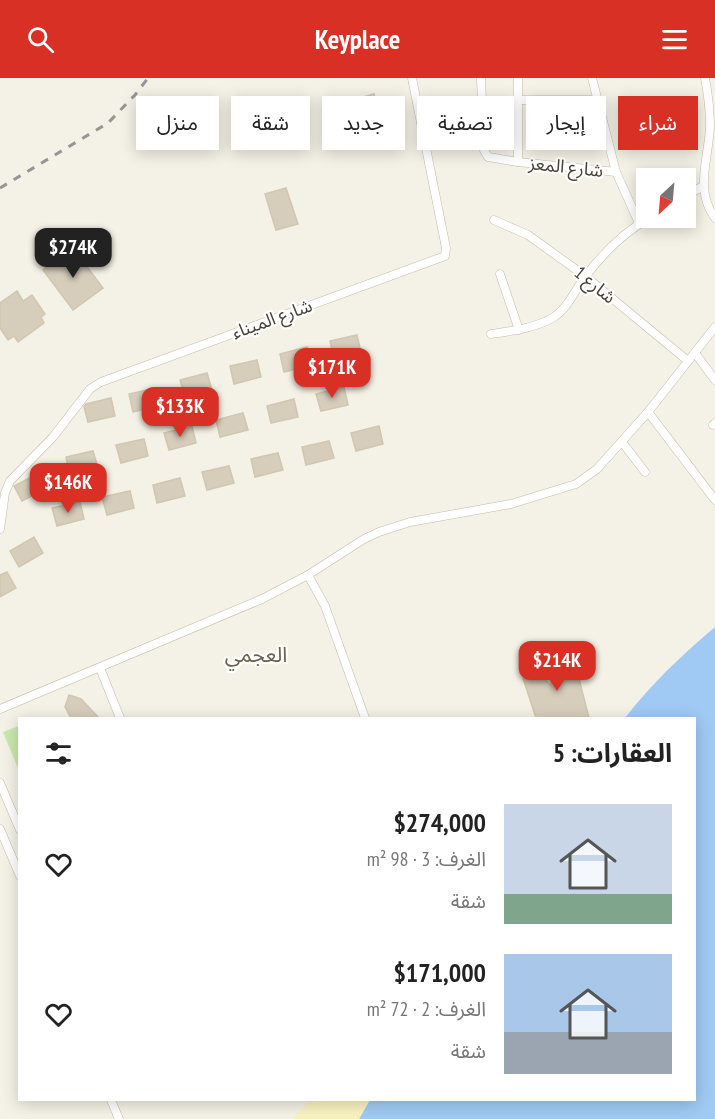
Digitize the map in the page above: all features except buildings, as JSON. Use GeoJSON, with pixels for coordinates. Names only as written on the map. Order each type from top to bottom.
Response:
{"type":"FeatureCollection","features":[{"type":"Feature","properties":{"kind":"street","name":"شارع الميناء"},"geometry":{"type":"LineString","coordinates":[[0,529],[4,493],[10,481],[53,437],[90,389],[101,382],[445,256],[446,248],[412,78]]}},
{"type":"Feature","properties":{"kind":"street","name":"شارع المعز"},"geometry":{"type":"LineString","coordinates":[[481,78],[484,152],[490,158],[616,172]]}},
{"type":"Feature","properties":{"kind":"street"},"geometry":{"type":"LineString","coordinates":[[518,78],[518,162]]}},
{"type":"Feature","properties":{"kind":"street"},"geometry":{"type":"LineString","coordinates":[[592,78],[597,96]]}},
{"type":"Feature","properties":{"kind":"street"},"geometry":{"type":"LineString","coordinates":[[705,78],[710,128],[703,186],[706,204],[715,218]]}},
{"type":"Feature","properties":{"kind":"street"},"geometry":{"type":"LineString","coordinates":[[518,100],[526,100]]}},
{"type":"Feature","properties":{"kind":"street"},"geometry":{"type":"LineString","coordinates":[[606,132],[616,172],[636,216]]}},
{"type":"Feature","properties":{"kind":"street"},"geometry":{"type":"LineString","coordinates":[[696,190],[703,186]]}},
{"type":"Feature","properties":{"kind":"street","name":"شارع 1"},"geometry":{"type":"LineString","coordinates":[[494,220],[528,235],[585,276],[688,361]]}},
{"type":"Feature","properties":{"kind":"street"},"geometry":{"type":"LineString","coordinates":[[491,334],[519,330],[546,321],[560,313],[585,276],[612,245],[636,225]]}},
{"type":"Feature","properties":{"kind":"street"},"geometry":{"type":"LineString","coordinates":[[500,274],[519,330]]}},
{"type":"Feature","properties":{"kind":"street"},"geometry":{"type":"LineString","coordinates":[[0,709],[262,599],[308,575],[364,539],[391,527],[532,498],[564,489],[587,478],[648,412],[715,327]]}},
{"type":"Feature","properties":{"kind":"street"},"geometry":{"type":"LineString","coordinates":[[695,353],[715,380]]}},
{"type":"Feature","properties":{"kind":"street"},"geometry":{"type":"LineString","coordinates":[[648,412],[715,500]]}},
{"type":"Feature","properties":{"kind":"street"},"geometry":{"type":"LineString","coordinates":[[621,442],[645,472]]}},
{"type":"Feature","properties":{"kind":"street"},"geometry":{"type":"LineString","coordinates":[[308,575],[325,606],[364,717]]}},
{"type":"Feature","properties":{"kind":"street"},"geometry":{"type":"LineString","coordinates":[[100,668],[120,717]]}},
{"type":"Feature","properties":{"kind":"street"},"geometry":{"type":"LineString","coordinates":[[0,783],[18,825]]}},
{"type":"Feature","properties":{"kind":"street"},"geometry":{"type":"LineString","coordinates":[[0,829],[18,871]]}},
{"type":"Feature","properties":{"kind":"street"},"geometry":{"type":"LineString","coordinates":[[111,1101],[119,1119]]}},
{"type":"Feature","properties":{"kind":"green space"},"geometry":{"type":"Polygon","coordinates":[[[18,726],[17,766],[3,732],[18,726]]]}},
{"type":"Feature","properties":{"kind":"sand"},"geometry":{"type":"Polygon","coordinates":[[[309,1101],[369,1101],[359,1119],[292,1119],[309,1101]]]}},
{"type":"Feature","properties":{"kind":"water"},"geometry":{"type":"Polygon","coordinates":[[[715,627],[715,1119],[359,1119],[369,1101],[696,1101],[696,717],[626,717],[645,693],[715,627]]]}},
{"type":"Feature","properties":{"kind":"railway"},"geometry":{"type":"LineString","coordinates":[[0,188],[108,123],[148,78]]}},
{"type":"Feature","properties":{"kind":"district","name":"العجمي"},"geometry":{"type":"Point","coordinates":[256,655]}}]}
